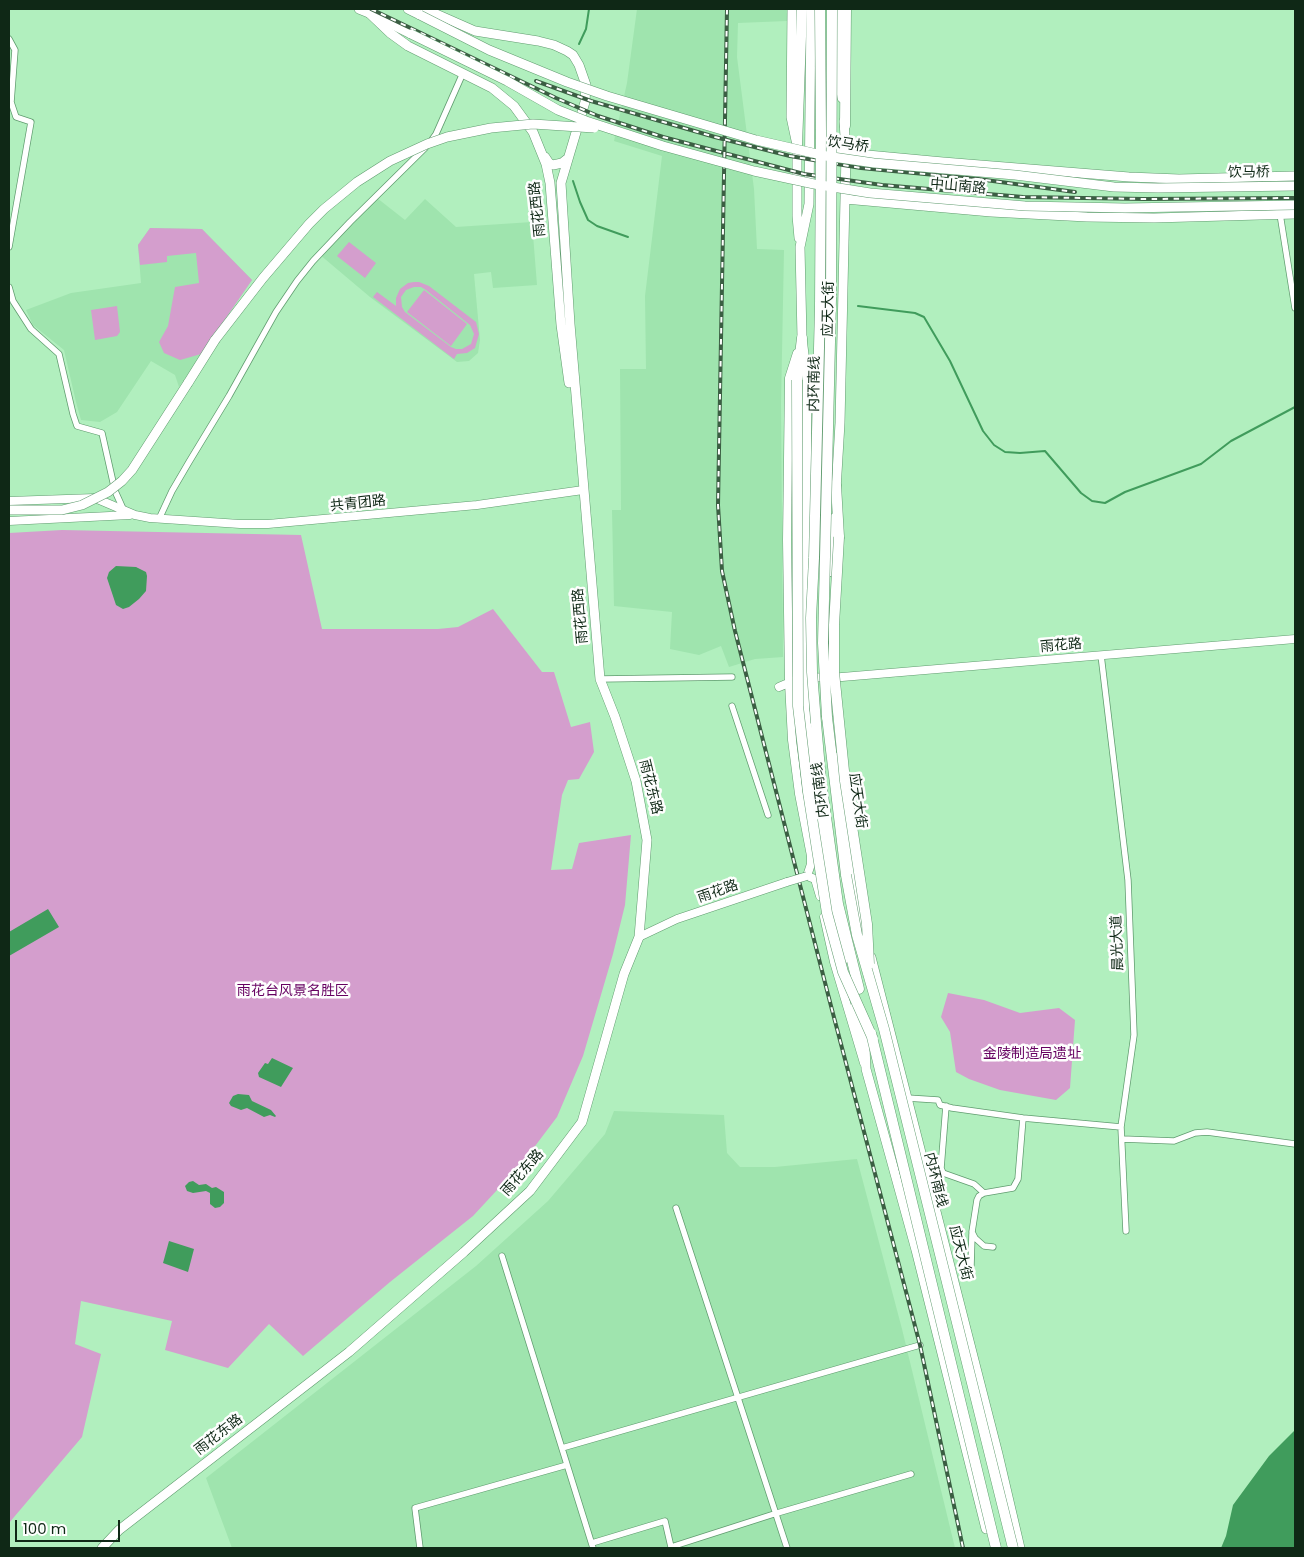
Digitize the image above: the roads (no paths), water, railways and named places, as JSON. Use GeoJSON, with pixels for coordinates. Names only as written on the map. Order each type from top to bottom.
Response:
{"type":"FeatureCollection","features":[{"type":"Feature","properties":{"kind":"highway"},"geometry":{"type":"LineString","coordinates":[[797,145],[805,69],[802,9]]}},
{"type":"Feature","properties":{"kind":"highway","name":"内环南线"},"geometry":{"type":"LineString","coordinates":[[820,9],[820,306],[811,618],[812,672],[821,781],[837,896],[996,1548]]}},
{"type":"Feature","properties":{"kind":"highway","name":"内环南线"},"geometry":{"type":"LineString","coordinates":[[832,9],[831,299],[822,642],[827,717],[846,875],[857,935],[884,1029],[1013,1548]]}},
{"type":"Feature","properties":{"kind":"highway"},"geometry":{"type":"LineString","coordinates":[[845,126],[846,9]]}},
{"type":"Feature","properties":{"kind":"highway"},"geometry":{"type":"LineString","coordinates":[[802,338],[797,380],[798,706],[808,792],[827,913],[843,972],[873,1039]]}},
{"type":"Feature","properties":{"kind":"highway"},"geometry":{"type":"LineString","coordinates":[[836,486],[839,537],[834,626],[834,672],[845,781],[867,924],[869,977]]}},
{"type":"Feature","properties":{"kind":"main road","name":"雨花西路"},"geometry":{"type":"LineString","coordinates":[[359,9],[507,81],[558,110],[626,134]]}},
{"type":"Feature","properties":{"kind":"main road","name":"雨花西路"},"geometry":{"type":"LineString","coordinates":[[408,9],[422,12],[475,32],[515,37],[554,45],[573,55],[583,75],[586,94],[582,114],[561,183],[600,679]]}},
{"type":"Feature","properties":{"kind":"main road","name":"应天大街"},"geometry":{"type":"LineString","coordinates":[[792,9],[791,117],[797,145],[797,216],[800,247],[802,338],[807,379],[804,709],[826,870],[847,976],[865,1047],[866,1069],[916,1250],[991,1548]]}},
{"type":"Feature","properties":{"kind":"main road","name":"应天大街"},"geometry":{"type":"LineString","coordinates":[[800,247],[809,204],[810,147],[805,69],[811,9]]}},
{"type":"Feature","properties":{"kind":"main road","name":"应天大街"},"geometry":{"type":"LineString","coordinates":[[839,9],[838,67],[845,126],[846,153],[840,423],[836,486],[830,678],[836,726],[840,786],[860,916],[998,1454],[1020,1548]]}},
{"type":"Feature","properties":{"kind":"main road","name":"饮马桥"},"geometry":{"type":"LineString","coordinates":[[422,12],[497,54],[591,90],[756,140],[826,156],[874,163],[1015,175],[1114,187],[1295,186]]}},
{"type":"Feature","properties":{"kind":"main road","name":"雨花西路"},"geometry":{"type":"LineString","coordinates":[[369,13],[390,33],[408,46],[492,88],[514,106],[533,132],[546,164],[551,189],[561,325],[584,490]]}},
{"type":"Feature","properties":{"kind":"main road"},"geometry":{"type":"LineString","coordinates":[[9,510],[62,510],[82,505],[108,492],[122,481],[132,470],[215,340],[268,272],[324,208],[357,182],[390,161],[427,144],[448,137],[514,125],[582,126],[626,134]]}},
{"type":"Feature","properties":{"kind":"main road","name":"中山南路"},"geometry":{"type":"LineString","coordinates":[[626,134],[663,146],[780,177],[870,193],[1024,206],[1125,208],[1295,205]]}},
{"type":"Feature","properties":{"kind":"main road"},"geometry":{"type":"LineString","coordinates":[[810,147],[846,153],[1129,177],[1179,179],[1295,176]]}},
{"type":"Feature","properties":{"kind":"main road"},"geometry":{"type":"LineString","coordinates":[[542,153],[549,163],[553,165],[562,164],[567,159]]}},
{"type":"Feature","properties":{"kind":"main road"},"geometry":{"type":"LineString","coordinates":[[845,200],[991,212],[1087,217],[1154,218],[1295,214]]}},
{"type":"Feature","properties":{"kind":"main road","name":"雨花东路"},"geometry":{"type":"LineString","coordinates":[[102,1548],[119,1530],[349,1352],[464,1252],[530,1191],[582,1122],[624,974],[639,937],[647,840],[636,781],[615,716],[600,679]]}},
{"type":"Feature","properties":{"kind":"main road"},"geometry":{"type":"LineString","coordinates":[[876,1107],[907,1098]]}},
{"type":"Feature","properties":{"kind":"street"},"geometry":{"type":"LineString","coordinates":[[9,39],[15,50],[11,102],[16,116],[31,122],[9,247]]}},
{"type":"Feature","properties":{"kind":"street"},"geometry":{"type":"LineString","coordinates":[[159,519],[172,491],[229,396],[276,312],[297,281],[350,222],[433,139],[463,73]]}},
{"type":"Feature","properties":{"kind":"street"},"geometry":{"type":"LineString","coordinates":[[1280,214],[1295,308]]}},
{"type":"Feature","properties":{"kind":"street"},"geometry":{"type":"LineString","coordinates":[[9,287],[13,301],[30,329],[59,354],[77,426],[102,433],[115,491],[124,511]]}},
{"type":"Feature","properties":{"kind":"street","name":"应天大街"},"geometry":{"type":"LineString","coordinates":[[802,338],[789,378],[787,540],[789,683],[792,740],[799,794],[811,856],[811,864],[807,876],[815,879],[834,962],[858,1048],[866,1069]]}},
{"type":"Feature","properties":{"kind":"street","name":"共青团路"},"geometry":{"type":"LineString","coordinates":[[9,521],[134,515],[159,519],[240,524],[307,522],[476,505],[584,490]]}},
{"type":"Feature","properties":{"kind":"street","name":"共青团路"},"geometry":{"type":"LineString","coordinates":[[9,501],[94,498],[134,515]]}},
{"type":"Feature","properties":{"kind":"street","name":"雨花路"},"geometry":{"type":"LineString","coordinates":[[804,677],[830,678],[1295,639]]}},
{"type":"Feature","properties":{"kind":"street","name":"晨光大道"},"geometry":{"type":"LineString","coordinates":[[1101,655],[1128,880],[1134,1035],[1121,1127],[1126,1231]]}},
{"type":"Feature","properties":{"kind":"street"},"geometry":{"type":"LineString","coordinates":[[600,679],[732,677]]}},
{"type":"Feature","properties":{"kind":"street"},"geometry":{"type":"LineString","coordinates":[[779,687],[804,677]]}},
{"type":"Feature","properties":{"kind":"street"},"geometry":{"type":"LineString","coordinates":[[732,706],[768,815]]}},
{"type":"Feature","properties":{"kind":"street","name":"雨花路"},"geometry":{"type":"LineString","coordinates":[[639,937],[677,920],[807,876]]}},
{"type":"Feature","properties":{"kind":"street"},"geometry":{"type":"LineString","coordinates":[[907,1098],[938,1100],[940,1105],[1023,1118],[1121,1127]]}},
{"type":"Feature","properties":{"kind":"street"},"geometry":{"type":"LineString","coordinates":[[946,1106],[941,1168],[943,1173],[974,1184],[984,1193]]}},
{"type":"Feature","properties":{"kind":"street"},"geometry":{"type":"LineString","coordinates":[[971,1266],[972,1232],[977,1200],[984,1193],[1013,1188],[1018,1179],[1023,1118]]}},
{"type":"Feature","properties":{"kind":"street"},"geometry":{"type":"LineString","coordinates":[[1122,1139],[1174,1141],[1195,1133],[1207,1132],[1295,1144]]}},
{"type":"Feature","properties":{"kind":"street"},"geometry":{"type":"LineString","coordinates":[[676,1208],[787,1548]]}},
{"type":"Feature","properties":{"kind":"street"},"geometry":{"type":"LineString","coordinates":[[972,1232],[975,1238],[984,1246],[993,1247]]}},
{"type":"Feature","properties":{"kind":"street"},"geometry":{"type":"LineString","coordinates":[[502,1256],[592,1545],[665,1521],[671,1547],[776,1513],[911,1474]]}},
{"type":"Feature","properties":{"kind":"street"},"geometry":{"type":"LineString","coordinates":[[562,1448],[920,1344]]}},
{"type":"Feature","properties":{"kind":"street"},"geometry":{"type":"LineString","coordinates":[[420,1548],[415,1508],[566,1465]]}},
{"type":"Feature","properties":{"kind":"waterway"},"geometry":{"type":"LineString","coordinates":[[579,44],[586,29],[589,9]]}},
{"type":"Feature","properties":{"kind":"waterway"},"geometry":{"type":"LineString","coordinates":[[573,181],[588,220],[597,226],[628,237]]}},
{"type":"Feature","properties":{"kind":"waterway"},"geometry":{"type":"LineString","coordinates":[[858,306],[915,313],[924,317],[950,361],[983,431],[994,445],[1005,452],[1045,451],[1081,493],[1092,501],[1105,503],[1125,492],[1201,464],[1231,441],[1295,407]]}},
{"type":"Feature","properties":{"kind":"railway"},"geometry":{"type":"LineString","coordinates":[[371,9],[556,98],[598,116],[663,137],[804,174],[882,185],[1023,197],[1144,199],[1295,198]]}},
{"type":"Feature","properties":{"kind":"railway"},"geometry":{"type":"LineString","coordinates":[[727,9],[718,505],[722,571],[735,631],[920,1345],[963,1548]]}},
{"type":"Feature","properties":{"kind":"railway"},"geometry":{"type":"LineString","coordinates":[[536,81],[591,101],[715,137],[790,156],[861,168],[978,179],[1075,192]]}},
{"type":"Feature","properties":{"kind":"park label","name":"雨花台风景名胜区"},"geometry":{"type":"Point","coordinates":[293,991]}},
{"type":"Feature","properties":{"kind":"park label","name":"金陵制造局遗址"},"geometry":{"type":"Point","coordinates":[1032,1054]}}]}
